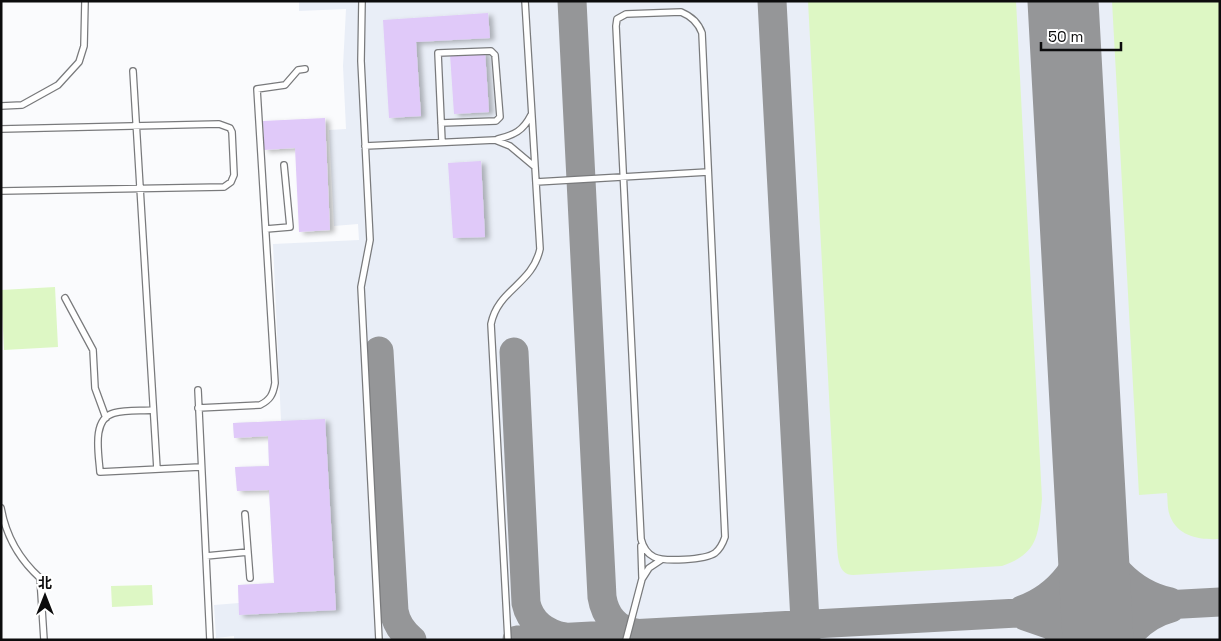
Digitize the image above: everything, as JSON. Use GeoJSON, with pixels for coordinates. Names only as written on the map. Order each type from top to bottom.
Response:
{"type":"FeatureCollection","features":[{"type":"Feature","properties":{"kind":"lane"},"geometry":{"type":"LineString","coordinates":[[1,106],[22,105],[58,86],[79,62],[84,46],[85,1]]}},
{"type":"Feature","properties":{"kind":"lane"},"geometry":{"type":"LineString","coordinates":[[362,1],[361,62],[370,240],[361,287],[379,640]]}},
{"type":"Feature","properties":{"kind":"lane"},"geometry":{"type":"LineString","coordinates":[[508,640],[491,324],[496,306],[526,277],[538,259],[540,249],[525,1]]}},
{"type":"Feature","properties":{"kind":"lane"},"geometry":{"type":"LineString","coordinates":[[626,640],[642,579],[616,26],[617,19],[626,14],[681,12],[692,18],[702,33],[725,537],[719,548],[709,556],[661,560],[649,568],[642,579]]}},
{"type":"Feature","properties":{"kind":"lane"},"geometry":{"type":"LineString","coordinates":[[441,123],[496,121],[500,117],[495,55],[491,51],[438,53],[441,123],[442,142]]}},
{"type":"Feature","properties":{"kind":"lane"},"geometry":{"type":"LineString","coordinates":[[198,408],[260,406],[268,401],[274,393],[275,383],[257,89],[286,86],[298,70],[305,68]]}},
{"type":"Feature","properties":{"kind":"lane"},"geometry":{"type":"LineString","coordinates":[[133,71],[157,469]]}},
{"type":"Feature","properties":{"kind":"lane"},"geometry":{"type":"LineString","coordinates":[[495,140],[520,131],[527,124],[532,114]]}},
{"type":"Feature","properties":{"kind":"lane"},"geometry":{"type":"LineString","coordinates":[[1,129],[218,124],[230,128],[232,132],[234,175],[224,187],[1,191]]}},
{"type":"Feature","properties":{"kind":"lane"},"geometry":{"type":"LineString","coordinates":[[365,146],[495,140],[502,141],[510,146],[535,166]]}},
{"type":"Feature","properties":{"kind":"lane"},"geometry":{"type":"LineString","coordinates":[[266,229],[290,227],[284,165]]}},
{"type":"Feature","properties":{"kind":"lane"},"geometry":{"type":"LineString","coordinates":[[536,182],[708,172]]}},
{"type":"Feature","properties":{"kind":"lane"},"geometry":{"type":"LineString","coordinates":[[65,298],[94,350],[95,388],[106,418]]}},
{"type":"Feature","properties":{"kind":"lane"},"geometry":{"type":"LineString","coordinates":[[198,390],[200,467],[210,640]]}},
{"type":"Feature","properties":{"kind":"lane"},"geometry":{"type":"LineString","coordinates":[[153,410],[113,413],[106,418],[98,431],[100,472],[200,467]]}},
{"type":"Feature","properties":{"kind":"lane"},"geometry":{"type":"LineString","coordinates":[[1,508],[4,524],[15,549],[40,578],[44,640]]}},
{"type":"Feature","properties":{"kind":"lane"},"geometry":{"type":"LineString","coordinates":[[245,514],[250,578]]}},
{"type":"Feature","properties":{"kind":"lane"},"geometry":{"type":"LineString","coordinates":[[641,539],[643,547],[647,552],[661,560]]}},
{"type":"Feature","properties":{"kind":"lane"},"geometry":{"type":"LineString","coordinates":[[206,556],[248,552]]}},
{"type":"Feature","properties":{"kind":"shaded area"},"geometry":{"type":"Polygon","coordinates":[[[299,1],[1220,1],[1220,640],[234,640],[234,636],[216,638],[214,605],[239,603],[238,585],[274,583],[269,490],[237,491],[235,467],[269,466],[268,436],[234,438],[233,423],[281,421],[273,244],[359,240],[358,224],[334,226],[329,130],[346,129],[343,66],[346,9],[299,11],[299,1]]]}},
{"type":"Feature","properties":{"kind":"green space"},"geometry":{"type":"Polygon","coordinates":[[[808,1],[1016,1],[1042,499],[1037,533],[1030,549],[1014,561],[1002,566],[853,575],[844,572],[840,565],[837,546],[808,1]]]}},
{"type":"Feature","properties":{"kind":"green space"},"geometry":{"type":"Polygon","coordinates":[[[1112,1],[1220,1],[1220,539],[1198,538],[1178,529],[1169,513],[1167,493],[1139,495],[1112,1]]]}},
{"type":"Feature","properties":{"kind":"green space"},"geometry":{"type":"Polygon","coordinates":[[[55,287],[58,347],[4,350],[1,290],[55,287]]]}},
{"type":"Feature","properties":{"kind":"green space"},"geometry":{"type":"Polygon","coordinates":[[[152,585],[153,605],[112,607],[111,586],[152,585]]]}},
{"type":"Feature","properties":{"kind":"building"},"geometry":{"type":"Polygon","coordinates":[[[488,13],[490,38],[416,42],[421,116],[389,118],[383,20],[488,13]]]}},
{"type":"Feature","properties":{"kind":"building"},"geometry":{"type":"Polygon","coordinates":[[[485,51],[489,112],[454,114],[450,54],[485,51]]]}},
{"type":"Feature","properties":{"kind":"building"},"geometry":{"type":"Polygon","coordinates":[[[325,118],[330,230],[299,232],[295,148],[264,150],[263,121],[325,118]]]}},
{"type":"Feature","properties":{"kind":"building"},"geometry":{"type":"Polygon","coordinates":[[[481,161],[485,237],[453,238],[448,163],[481,161]]]}},
{"type":"Feature","properties":{"kind":"building"},"geometry":{"type":"Polygon","coordinates":[[[325,419],[336,610],[239,615],[238,585],[274,583],[269,490],[237,491],[235,467],[269,466],[268,436],[234,438],[233,423],[325,419]]]}},
{"type":"Feature","properties":{"kind":"taxiway"},"geometry":{"type":"LineString","coordinates":[[572,1],[602,597],[606,610],[613,621],[623,629],[636,633]]}},
{"type":"Feature","properties":{"kind":"taxiway"},"geometry":{"type":"LineString","coordinates":[[772,1],[806,640]]}},
{"type":"Feature","properties":{"kind":"taxiway"},"geometry":{"type":"LineString","coordinates":[[379,351],[394,611],[400,627],[412,640]]}},
{"type":"Feature","properties":{"kind":"taxiway"},"geometry":{"type":"LineString","coordinates":[[514,352],[526,603],[531,616],[539,626],[551,633],[564,637]]}},
{"type":"Feature","properties":{"kind":"taxiway"},"geometry":{"type":"LineString","coordinates":[[1092,523],[1103,551],[1120,574],[1142,591],[1170,602]]}},
{"type":"Feature","properties":{"kind":"taxiway"},"geometry":{"type":"LineString","coordinates":[[1022,610],[1048,596],[1069,576],[1083,551],[1092,523]]}},
{"type":"Feature","properties":{"kind":"taxiway"},"geometry":{"type":"LineString","coordinates":[[517,640],[1220,602]]}},
{"type":"Feature","properties":{"kind":"taxiway"},"geometry":{"type":"LineString","coordinates":[[1125,640],[1145,620],[1171,608]]}},
{"type":"Feature","properties":{"kind":"taxiway"},"geometry":{"type":"LineString","coordinates":[[1025,616],[1051,625],[1071,640]]}},
{"type":"Feature","properties":{"kind":"runway"},"geometry":{"type":"LineString","coordinates":[[1063,1],[1098,640]]}}]}
